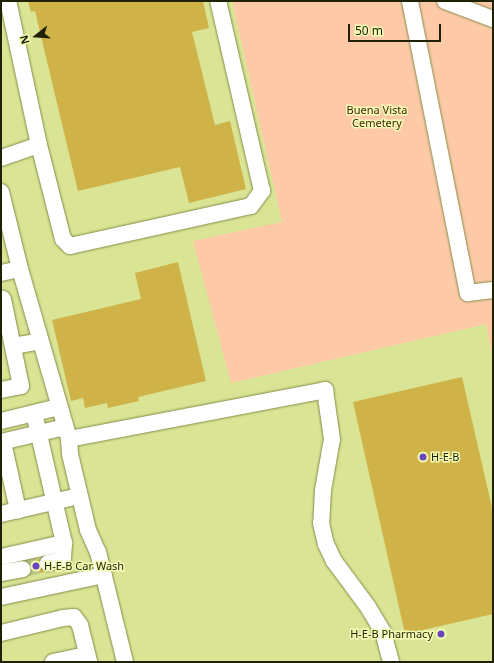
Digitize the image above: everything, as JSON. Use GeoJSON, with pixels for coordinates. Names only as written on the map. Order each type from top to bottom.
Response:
{"type":"FeatureCollection","features":[{"type":"Feature","properties":{"kind":"lane"},"geometry":{"type":"LineString","coordinates":[[8,1],[39,145],[63,240],[70,246],[251,206],[262,191],[218,1]]}},
{"type":"Feature","properties":{"kind":"lane"},"geometry":{"type":"LineString","coordinates":[[410,1],[468,293],[493,290]]}},
{"type":"Feature","properties":{"kind":"lane"},"geometry":{"type":"LineString","coordinates":[[445,1],[493,19]]}},
{"type":"Feature","properties":{"kind":"lane"},"geometry":{"type":"LineString","coordinates":[[1,158],[39,145]]}},
{"type":"Feature","properties":{"kind":"lane"},"geometry":{"type":"LineString","coordinates":[[1,192],[20,269],[67,433],[79,496],[88,530],[98,552],[125,662]]}},
{"type":"Feature","properties":{"kind":"lane"},"geometry":{"type":"LineString","coordinates":[[1,273],[20,269]]}},
{"type":"Feature","properties":{"kind":"lane"},"geometry":{"type":"LineString","coordinates":[[1,390],[21,386],[2,299]]}},
{"type":"Feature","properties":{"kind":"lane"},"geometry":{"type":"LineString","coordinates":[[13,346],[40,341]]}},
{"type":"Feature","properties":{"kind":"lane"},"geometry":{"type":"LineString","coordinates":[[18,510],[2,444],[39,433],[67,433],[325,390],[332,439],[323,490],[321,523],[326,544],[334,561],[368,607],[383,632],[391,662]]}},
{"type":"Feature","properties":{"kind":"lane"},"geometry":{"type":"LineString","coordinates":[[1,421],[59,407]]}},
{"type":"Feature","properties":{"kind":"lane"},"geometry":{"type":"LineString","coordinates":[[34,413],[64,543],[63,558],[48,564]]}},
{"type":"Feature","properties":{"kind":"lane"},"geometry":{"type":"LineString","coordinates":[[1,514],[79,496]]}},
{"type":"Feature","properties":{"kind":"lane"},"geometry":{"type":"LineString","coordinates":[[1,557],[64,543]]}},
{"type":"Feature","properties":{"kind":"lane"},"geometry":{"type":"LineString","coordinates":[[1,573],[23,569]]}},
{"type":"Feature","properties":{"kind":"lane"},"geometry":{"type":"LineString","coordinates":[[1,597],[104,575]]}},
{"type":"Feature","properties":{"kind":"lane"},"geometry":{"type":"LineString","coordinates":[[1,632],[74,617],[80,625],[88,658],[53,662]]}},
{"type":"Feature","properties":{"kind":"shaded area"},"geometry":{"type":"Polygon","coordinates":[[[1,1],[232,1],[282,222],[231,383],[486,324],[493,360],[493,662],[1,662],[1,1]]]}},
{"type":"Feature","properties":{"kind":"green space","name":"Buena Vista Cemetery"},"geometry":{"type":"Polygon","coordinates":[[[232,1],[493,1],[493,360],[486,324],[231,383],[193,241],[282,222],[232,1]]]}},
{"type":"Feature","properties":{"kind":"building"},"geometry":{"type":"Polygon","coordinates":[[[28,1],[203,1],[209,28],[192,32],[215,125],[230,121],[246,189],[189,203],[180,167],[78,191],[35,11],[31,12],[28,1]]]}},
{"type":"Feature","properties":{"kind":"building"},"geometry":{"type":"Polygon","coordinates":[[[178,262],[206,381],[138,397],[139,401],[108,408],[107,403],[85,408],[83,398],[71,401],[52,320],[141,299],[135,273],[178,262]]]}},
{"type":"Feature","properties":{"kind":"building","name":"H-E-B"},"geometry":{"type":"Polygon","coordinates":[[[462,377],[493,512],[493,614],[405,634],[353,402],[462,377]]]}},
{"type":"Feature","properties":{"kind":"building"},"geometry":{"type":"Polygon","coordinates":[[[40,559],[39,566],[45,572],[30,575],[32,568],[28,561],[40,559]]]}},
{"type":"Feature","properties":{"kind":"tunnel"},"geometry":{"type":"LineString","coordinates":[[23,569],[48,563]]}},
{"type":"Feature","properties":{"kind":"place","name":"H-E-B"},"geometry":{"type":"Point","coordinates":[423,457]}},
{"type":"Feature","properties":{"kind":"place","name":"H-E-B Car Wash"},"geometry":{"type":"Point","coordinates":[36,566]}},
{"type":"Feature","properties":{"kind":"place","name":"H-E-B Pharmacy"},"geometry":{"type":"Point","coordinates":[441,634]}}]}
